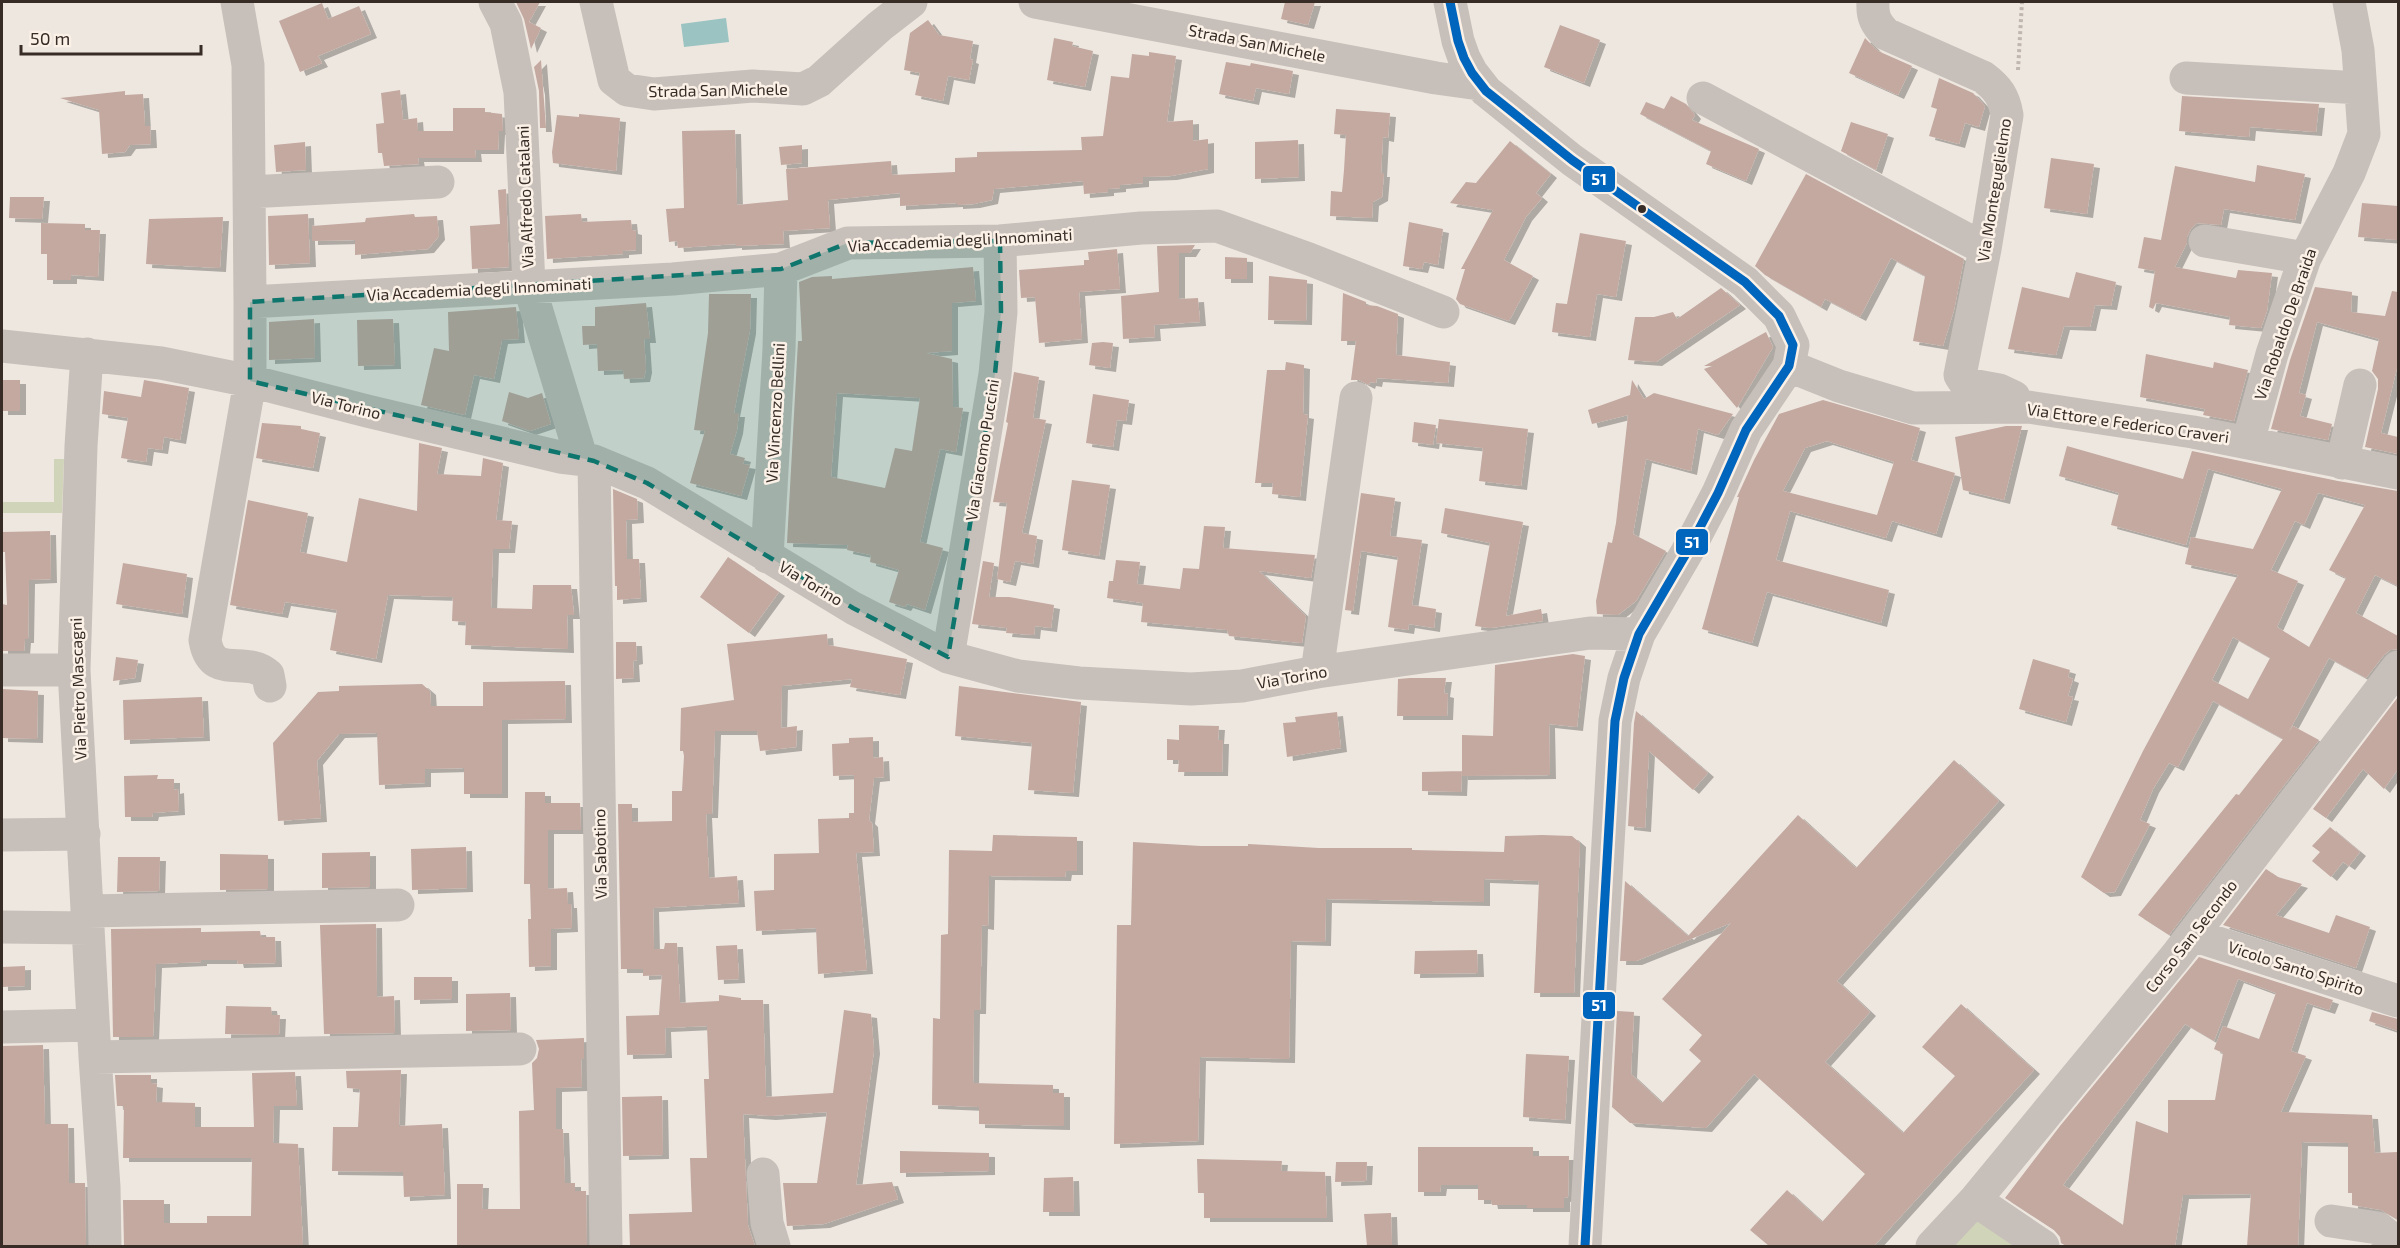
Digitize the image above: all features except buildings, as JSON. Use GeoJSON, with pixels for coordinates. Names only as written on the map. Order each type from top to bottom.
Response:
{"type":"FeatureCollection","features":[{"type":"Feature","properties":{"kind":"street"},"geometry":{"type":"LineString","coordinates":[[237,2],[248,65],[251,192],[250,381],[205,640],[207,651],[213,661],[222,665],[255,666],[267,675],[270,686]]}},
{"type":"Feature","properties":{"kind":"street","name":"Via Alfredo Catalani"},"geometry":{"type":"LineString","coordinates":[[495,2],[506,23],[520,92],[529,285],[588,460]]}},
{"type":"Feature","properties":{"kind":"street","name":"Strada San Michele"},"geometry":{"type":"LineString","coordinates":[[596,2],[614,80],[627,90],[654,94],[753,86],[803,89],[819,81],[880,26],[911,2]]}},
{"type":"Feature","properties":{"kind":"street","name":"Strada San Michele"},"geometry":{"type":"LineString","coordinates":[[1035,2],[1436,78],[1479,84]]}},
{"type":"Feature","properties":{"kind":"street"},"geometry":{"type":"LineString","coordinates":[[1450,2],[1458,41],[1479,84],[1572,160],[1745,282],[1779,316],[1791,337],[1792,355],[1789,366],[1746,430],[1718,493],[1639,634],[1624,678],[1615,721],[1585,1246]]}},
{"type":"Feature","properties":{"kind":"street","name":"Via Monteguglielmo"},"geometry":{"type":"LineString","coordinates":[[1873,2],[1872,12],[1876,24],[1886,34],[1983,77],[1995,86],[2004,98],[2007,115],[1985,249],[1960,375],[1966,384],[2009,394],[2028,407]]}},
{"type":"Feature","properties":{"kind":"street","name":"Via Robaldo De Braida"},"geometry":{"type":"LineString","coordinates":[[2248,442],[2272,354],[2305,258],[2349,173],[2364,134],[2358,50],[2349,2]]}},
{"type":"Feature","properties":{"kind":"street"},"geometry":{"type":"LineString","coordinates":[[2186,78],[2360,88]]}},
{"type":"Feature","properties":{"kind":"street"},"geometry":{"type":"LineString","coordinates":[[1703,98],[1985,249]]}},
{"type":"Feature","properties":{"kind":"street"},"geometry":{"type":"LineString","coordinates":[[251,192],[438,182]]}},
{"type":"Feature","properties":{"kind":"street","name":"Via Accademia degli Innominati"},"geometry":{"type":"LineString","coordinates":[[250,302],[529,285],[673,279],[781,269],[848,243],[1000,241],[1141,228],[1216,226],[1309,259],[1443,312]]}},
{"type":"Feature","properties":{"kind":"street","name":"Via Giacomo Puccini"},"geometry":{"type":"LineString","coordinates":[[948,657],[995,374],[1001,312],[1000,241]]}},
{"type":"Feature","properties":{"kind":"street"},"geometry":{"type":"LineString","coordinates":[[2205,241],[2305,258]]}},
{"type":"Feature","properties":{"kind":"street","name":"Via Vincenzo Bellini"},"geometry":{"type":"LineString","coordinates":[[767,557],[779,349],[781,269]]}},
{"type":"Feature","properties":{"kind":"street","name":"Via Torino"},"geometry":{"type":"LineString","coordinates":[[2,346],[161,363],[250,381],[560,457],[588,460],[647,483],[853,608],[948,657],[1018,676],[1079,683],[1191,689],[1242,686],[1317,672],[1590,633],[1639,634]]}},
{"type":"Feature","properties":{"kind":"street","name":"Via Pietro Mascagni"},"geometry":{"type":"LineString","coordinates":[[87,354],[74,670],[104,1187],[105,1246]]}},
{"type":"Feature","properties":{"kind":"street","name":"Via Ettore e Federico Craveri"},"geometry":{"type":"LineString","coordinates":[[1789,366],[1839,386],[1912,408],[2028,407],[2248,442],[2398,473]]}},
{"type":"Feature","properties":{"kind":"street"},"geometry":{"type":"LineString","coordinates":[[2342,463],[2360,386]]}},
{"type":"Feature","properties":{"kind":"street"},"geometry":{"type":"LineString","coordinates":[[1317,672],[1356,398]]}},
{"type":"Feature","properties":{"kind":"street","name":"Via Sabotino"},"geometry":{"type":"LineString","coordinates":[[588,460],[606,1246]]}},
{"type":"Feature","properties":{"kind":"street","name":"Corso San Secondo"},"geometry":{"type":"LineString","coordinates":[[1932,1246],[1975,1200],[2193,935],[2398,667]]}},
{"type":"Feature","properties":{"kind":"street"},"geometry":{"type":"LineString","coordinates":[[2,670],[74,670]]}},
{"type":"Feature","properties":{"kind":"street"},"geometry":{"type":"LineString","coordinates":[[2,836],[84,834]]}},
{"type":"Feature","properties":{"kind":"street"},"geometry":{"type":"LineString","coordinates":[[2,927],[88,920],[398,905]]}},
{"type":"Feature","properties":{"kind":"street","name":"Vicolo Santo Spirito"},"geometry":{"type":"LineString","coordinates":[[2193,935],[2398,1002]]}},
{"type":"Feature","properties":{"kind":"street"},"geometry":{"type":"LineString","coordinates":[[2,1027],[93,1025]]}},
{"type":"Feature","properties":{"kind":"street"},"geometry":{"type":"LineString","coordinates":[[95,1057],[520,1049]]}},
{"type":"Feature","properties":{"kind":"street"},"geometry":{"type":"LineString","coordinates":[[763,1174],[767,1223],[774,1246]]}},
{"type":"Feature","properties":{"kind":"street"},"geometry":{"type":"LineString","coordinates":[[1975,1200],[2043,1246]]}},
{"type":"Feature","properties":{"kind":"street"},"geometry":{"type":"LineString","coordinates":[[2331,1221],[2378,1228],[2388,1236],[2388,1246]]}},
{"type":"Feature","properties":{"kind":"path"},"geometry":{"type":"LineString","coordinates":[[2004,98],[2014,90],[2018,76],[2022,2]]}},
{"type":"Feature","properties":{"kind":"highlighted area"},"geometry":{"type":"Polygon","coordinates":[[[1000,241],[1001,312],[995,374],[948,657],[853,608],[647,483],[594,461],[250,381],[250,302],[781,269],[848,243],[1000,241]]]}},
{"type":"Feature","properties":{"kind":"green space"},"geometry":{"type":"Polygon","coordinates":[[[54,459],[64,459],[62,513],[2,513],[2,502],[54,502],[54,459]]]}},
{"type":"Feature","properties":{"kind":"green space"},"geometry":{"type":"Polygon","coordinates":[[[1979,1212],[2028,1246],[1953,1246],[1979,1212]]]}},
{"type":"Feature","properties":{"kind":"water"},"geometry":{"type":"Polygon","coordinates":[[[726,18],[729,42],[684,47],[681,24],[726,18]]]}},
{"type":"Feature","properties":{"kind":"transit line","name":"51"},"geometry":{"type":"LineString","coordinates":[[1450,2],[1464,58],[1486,91],[1572,160],[1745,282],[1779,316],[1793,345],[1789,366],[1746,430],[1718,493],[1639,634],[1624,678],[1615,721],[1585,1246]]}}]}
